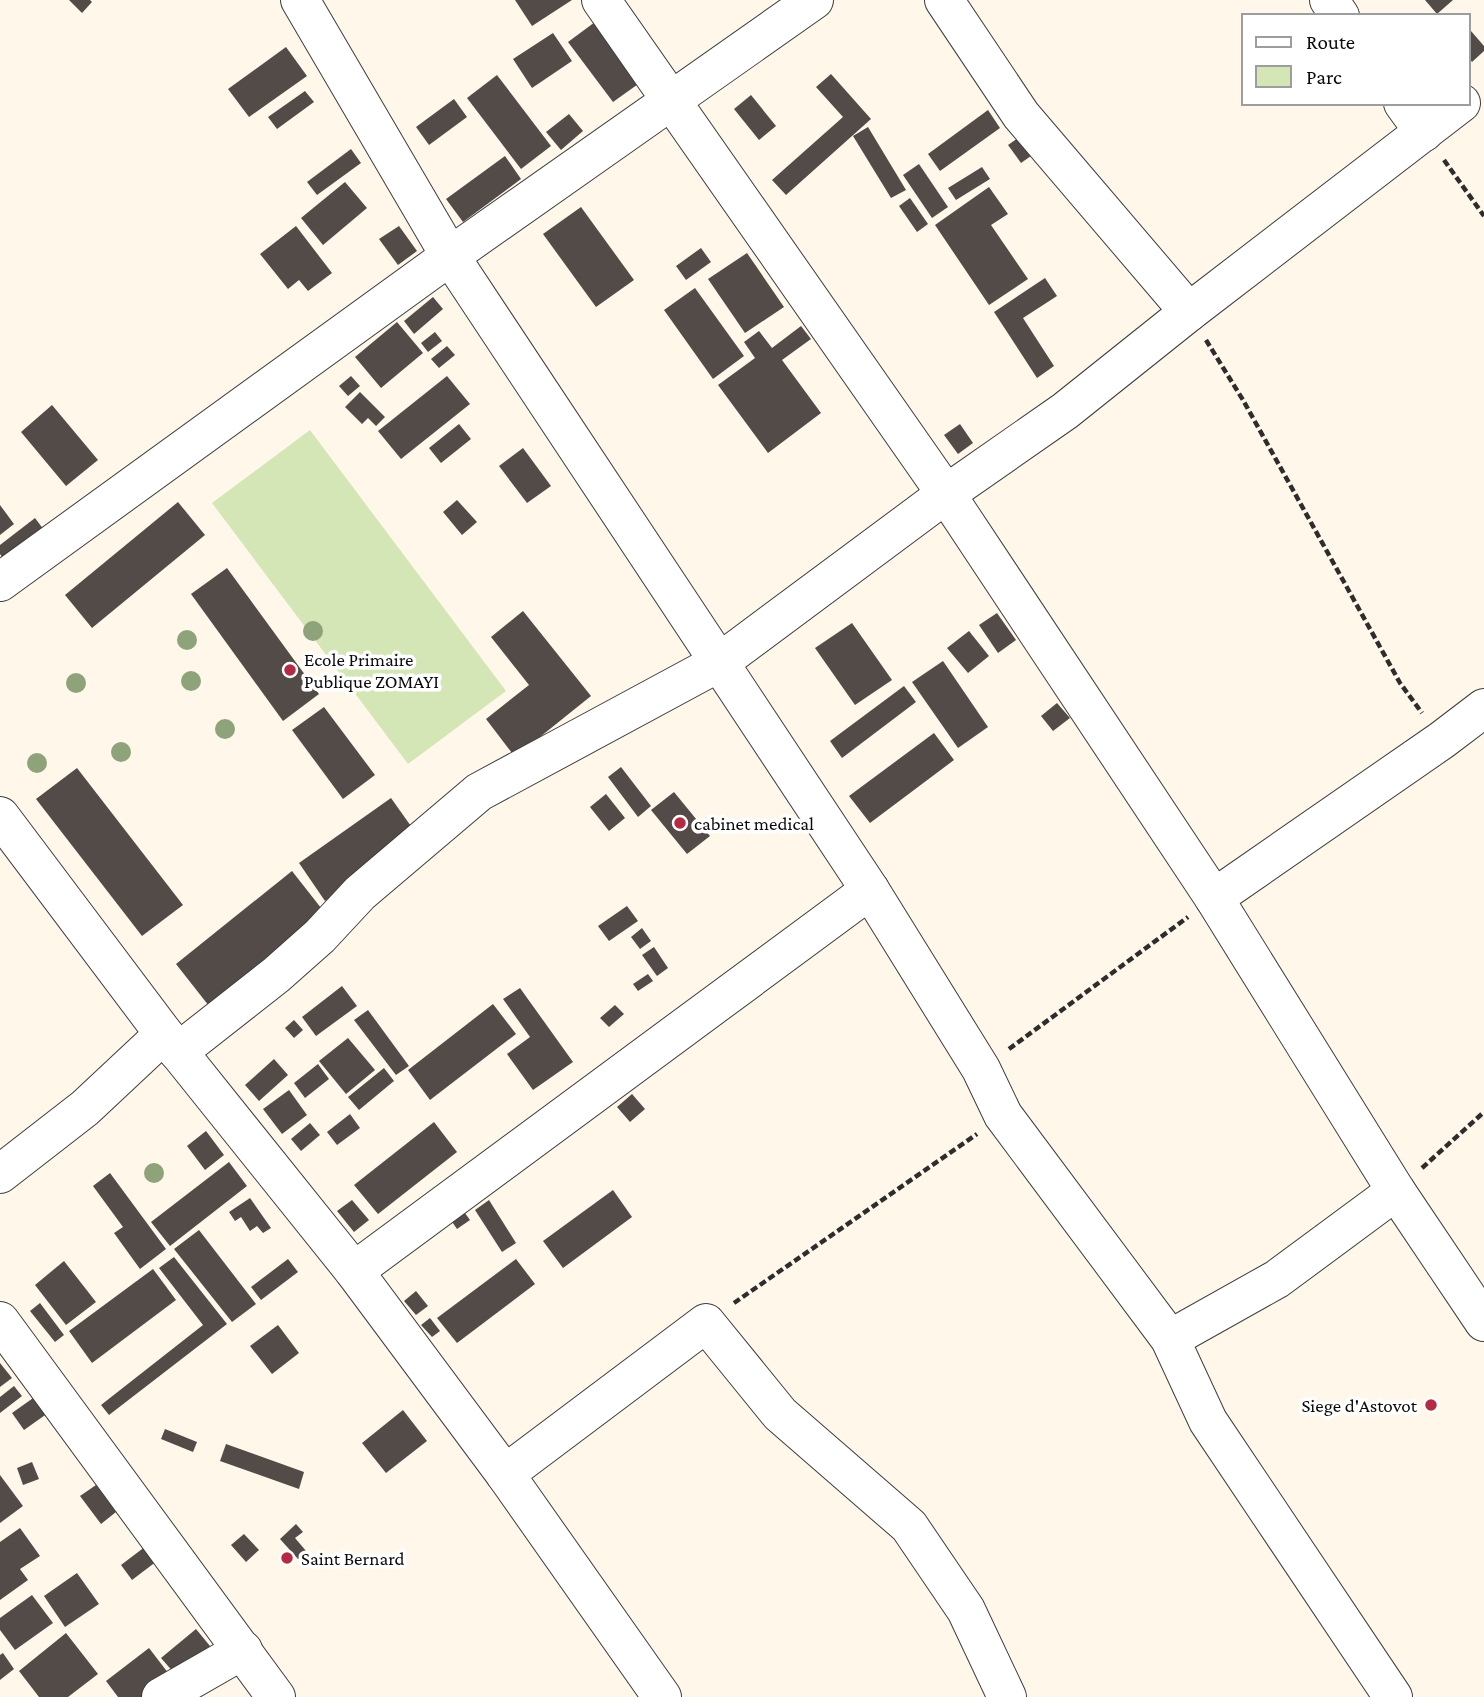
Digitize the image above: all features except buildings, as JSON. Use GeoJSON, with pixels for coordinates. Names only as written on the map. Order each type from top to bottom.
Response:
{"type":"FeatureCollection","features":[{"type":"Feature","properties":{"kind":"street"},"geometry":{"type":"LineString","coordinates":[[300,0],[450,256],[870,890],[981,1069],[1003,1115],[1170,1339],[1208,1420],[1393,1697]]}},
{"type":"Feature","properties":{"kind":"street"},"geometry":{"type":"LineString","coordinates":[[601,0],[946,494],[1214,898],[1396,1191],[1484,1322]]}},
{"type":"Feature","properties":{"kind":"street"},"geometry":{"type":"LineString","coordinates":[[0,582],[450,256],[814,0]]}},
{"type":"Feature","properties":{"kind":"street"},"geometry":{"type":"LineString","coordinates":[[944,0],[1021,115],[1189,312]]}},
{"type":"Feature","properties":{"kind":"street"},"geometry":{"type":"LineString","coordinates":[[0,1174],[171,1043],[276,975],[320,936],[360,893],[479,792],[720,662],[946,494],[1065,411],[1189,312],[1413,118],[1455,105]]}},
{"type":"Feature","properties":{"kind":"street"},"geometry":{"type":"LineString","coordinates":[[1214,898],[1484,708]]}},
{"type":"Feature","properties":{"kind":"street"},"geometry":{"type":"LineString","coordinates":[[0,816],[171,1043],[354,1271],[505,1474],[662,1697]]}},
{"type":"Feature","properties":{"kind":"street"},"geometry":{"type":"LineString","coordinates":[[354,1271],[870,890]]}},
{"type":"Feature","properties":{"kind":"street"},"geometry":{"type":"LineString","coordinates":[[1170,1339],[1277,1279],[1396,1191]]}},
{"type":"Feature","properties":{"kind":"street"},"geometry":{"type":"LineString","coordinates":[[0,1321],[276,1697]]}},
{"type":"Feature","properties":{"kind":"street"},"geometry":{"type":"LineString","coordinates":[[505,1474],[706,1323],[780,1414],[909,1526],[966,1610],[1007,1697]]}},
{"type":"Feature","properties":{"kind":"street"},"geometry":{"type":"LineString","coordinates":[[161,1697],[243,1650]]}},
{"type":"Feature","properties":{"kind":"path"},"geometry":{"type":"LineString","coordinates":[[1413,118],[1484,216]]}},
{"type":"Feature","properties":{"kind":"path"},"geometry":{"type":"LineString","coordinates":[[1189,312],[1243,400],[1400,683],[1442,740]]}},
{"type":"Feature","properties":{"kind":"path"},"geometry":{"type":"LineString","coordinates":[[981,1069],[1214,898]]}},
{"type":"Feature","properties":{"kind":"path"},"geometry":{"type":"LineString","coordinates":[[1396,1191],[1484,1112]]}},
{"type":"Feature","properties":{"kind":"path"},"geometry":{"type":"LineString","coordinates":[[706,1323],[1003,1115]]}},
{"type":"Feature","properties":{"kind":"green space"},"geometry":{"type":"Polygon","coordinates":[[[310,430],[506,691],[408,764],[212,503],[310,430]]]}},
{"type":"Feature","properties":{"kind":"place","name":"Ecole Primaire Publique ZOMAYI"},"geometry":{"type":"Point","coordinates":[290,670]}},
{"type":"Feature","properties":{"kind":"place","name":"cabinet medical"},"geometry":{"type":"Point","coordinates":[680,823]}},
{"type":"Feature","properties":{"kind":"place","name":"Siege d'Astovot"},"geometry":{"type":"Point","coordinates":[1431,1405]}},
{"type":"Feature","properties":{"kind":"place","name":"Saint Bernard"},"geometry":{"type":"Point","coordinates":[287,1558]}}]}
